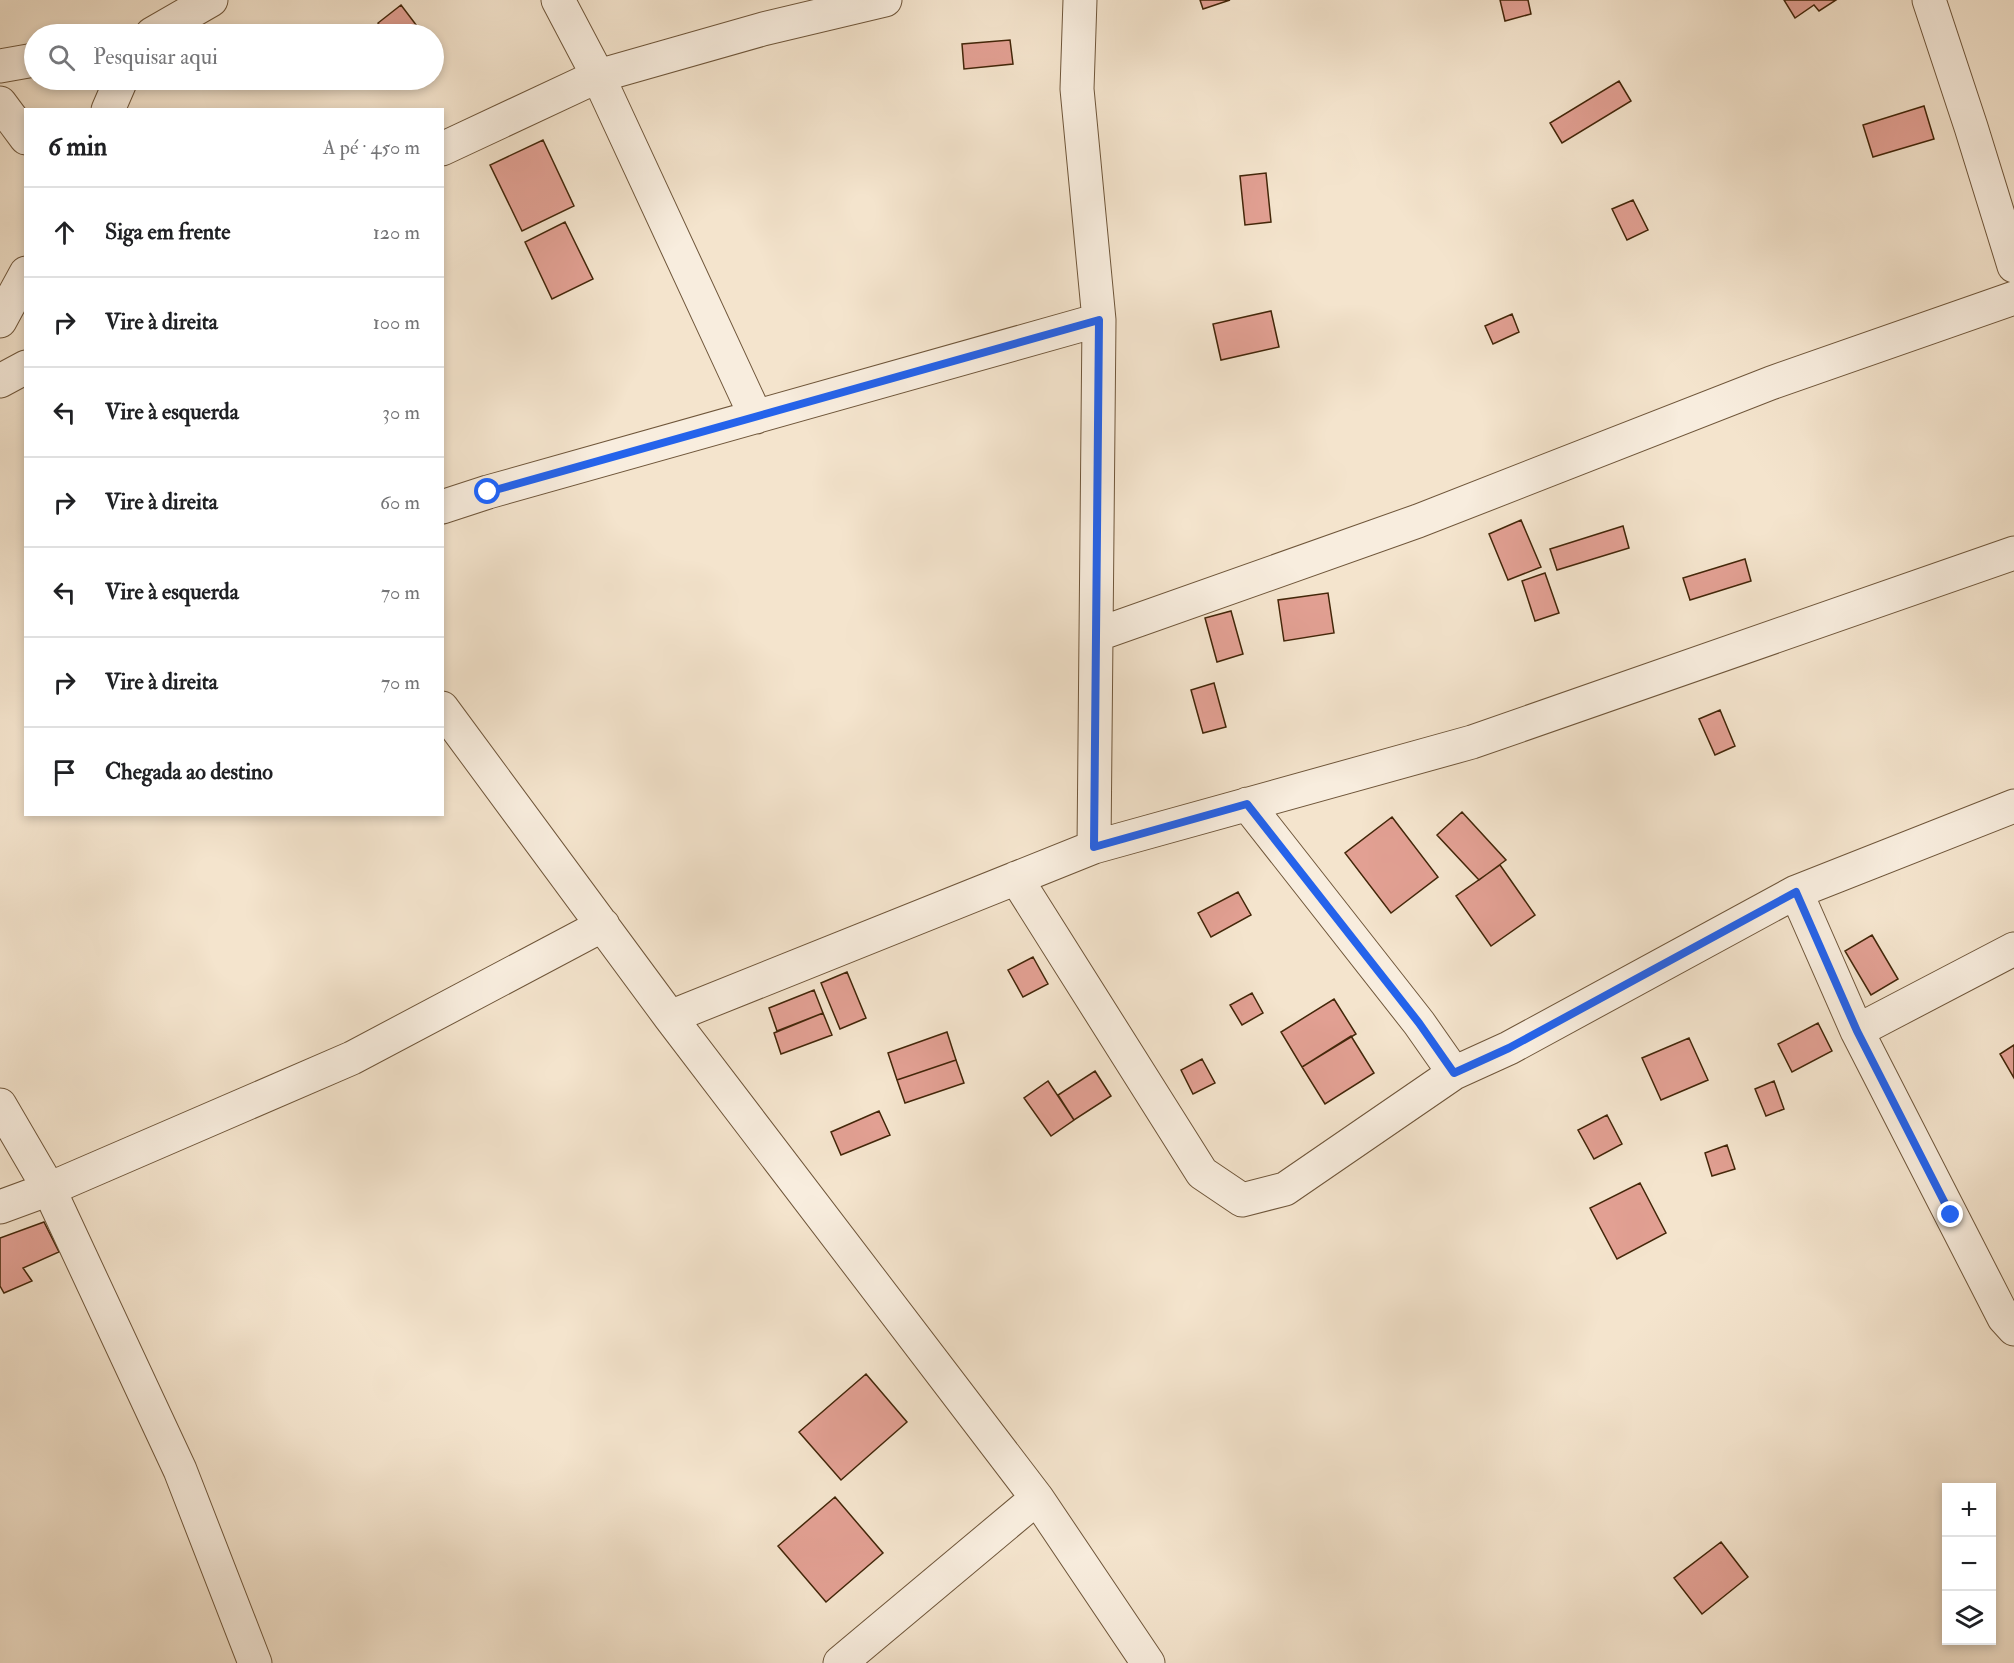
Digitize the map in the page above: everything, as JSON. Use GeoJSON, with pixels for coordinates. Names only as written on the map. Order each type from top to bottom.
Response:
{"type":"FeatureCollection","features":[{"type":"Feature","properties":{"kind":"street"},"geometry":{"type":"LineString","coordinates":[[169,24],[211,0]]}},
{"type":"Feature","properties":{"kind":"street"},"geometry":{"type":"LineString","coordinates":[[558,0],[598,76],[756,417]]}},
{"type":"Feature","properties":{"kind":"street"},"geometry":{"type":"LineString","coordinates":[[444,148],[598,76],[763,29],[885,0]]}},
{"type":"Feature","properties":{"kind":"street"},"geometry":{"type":"LineString","coordinates":[[1080,0],[1077,89],[1099,320],[1094,847]]}},
{"type":"Feature","properties":{"kind":"street"},"geometry":{"type":"LineString","coordinates":[[1929,0],[2014,266]]}},
{"type":"Feature","properties":{"kind":"street"},"geometry":{"type":"LineString","coordinates":[[0,66],[24,62]]}},
{"type":"Feature","properties":{"kind":"street"},"geometry":{"type":"LineString","coordinates":[[109,108],[117,90]]}},
{"type":"Feature","properties":{"kind":"street"},"geometry":{"type":"LineString","coordinates":[[0,103],[24,135]]}},
{"type":"Feature","properties":{"kind":"street"},"geometry":{"type":"LineString","coordinates":[[0,321],[24,277]]}},
{"type":"Feature","properties":{"kind":"street"},"geometry":{"type":"LineString","coordinates":[[1096,636],[1418,521],[1771,382],[2014,298]]}},
{"type":"Feature","properties":{"kind":"street"},"geometry":{"type":"LineString","coordinates":[[444,506],[1099,320]]}},
{"type":"Feature","properties":{"kind":"street"},"geometry":{"type":"LineString","coordinates":[[0,381],[24,368]]}},
{"type":"Feature","properties":{"kind":"street"},"geometry":{"type":"LineString","coordinates":[[670,1017],[1094,847],[1472,742],[2014,553]]}},
{"type":"Feature","properties":{"kind":"street"},"geometry":{"type":"LineString","coordinates":[[444,711],[670,1017],[1037,1498],[1148,1663]]}},
{"type":"Feature","properties":{"kind":"street"},"geometry":{"type":"LineString","coordinates":[[1247,804],[1419,1023],[1454,1073]]}},
{"type":"Feature","properties":{"kind":"street"},"geometry":{"type":"LineString","coordinates":[[1016,878],[1202,1173],[1242,1200],[1285,1189],[1454,1073],[1509,1048],[1796,892],[2014,806]]}},
{"type":"Feature","properties":{"kind":"street"},"geometry":{"type":"LineString","coordinates":[[1796,892],[1857,1031],[2004,1318],[2014,1329]]}},
{"type":"Feature","properties":{"kind":"street"},"geometry":{"type":"LineString","coordinates":[[0,1207],[49,1189],[351,1058],[603,925]]}},
{"type":"Feature","properties":{"kind":"street"},"geometry":{"type":"LineString","coordinates":[[1857,1031],[2014,949]]}},
{"type":"Feature","properties":{"kind":"street"},"geometry":{"type":"LineString","coordinates":[[0,1105],[49,1189],[180,1470],[255,1663]]}},
{"type":"Feature","properties":{"kind":"street"},"geometry":{"type":"LineString","coordinates":[[840,1663],[1037,1498]]}},
{"type":"Feature","properties":{"kind":"building"},"geometry":{"type":"Polygon","coordinates":[[[1200,0],[1230,0],[1203,9],[1200,0]]]}},
{"type":"Feature","properties":{"kind":"building"},"geometry":{"type":"Polygon","coordinates":[[[1500,0],[1528,0],[1531,14],[1505,21],[1500,0]]]}},
{"type":"Feature","properties":{"kind":"building"},"geometry":{"type":"Polygon","coordinates":[[[1784,0],[1836,0],[1819,11],[1814,5],[1795,18],[1784,0]]]}},
{"type":"Feature","properties":{"kind":"building"},"geometry":{"type":"Polygon","coordinates":[[[401,5],[415,24],[379,24],[401,5]]]}},
{"type":"Feature","properties":{"kind":"building"},"geometry":{"type":"Polygon","coordinates":[[[1010,40],[1013,64],[964,69],[962,44],[1010,40]]]}},
{"type":"Feature","properties":{"kind":"building"},"geometry":{"type":"Polygon","coordinates":[[[1619,81],[1631,101],[1562,143],[1550,123],[1619,81]]]}},
{"type":"Feature","properties":{"kind":"building"},"geometry":{"type":"Polygon","coordinates":[[[1924,106],[1934,139],[1873,157],[1863,125],[1924,106]]]}},
{"type":"Feature","properties":{"kind":"building"},"geometry":{"type":"Polygon","coordinates":[[[543,140],[574,206],[522,231],[490,165],[543,140]]]}},
{"type":"Feature","properties":{"kind":"building"},"geometry":{"type":"Polygon","coordinates":[[[1266,173],[1271,222],[1245,225],[1240,176],[1266,173]]]}},
{"type":"Feature","properties":{"kind":"building"},"geometry":{"type":"Polygon","coordinates":[[[1633,200],[1648,230],[1627,240],[1612,209],[1633,200]]]}},
{"type":"Feature","properties":{"kind":"building"},"geometry":{"type":"Polygon","coordinates":[[[565,222],[593,279],[552,299],[525,242],[565,222]]]}},
{"type":"Feature","properties":{"kind":"building"},"geometry":{"type":"Polygon","coordinates":[[[1271,311],[1279,347],[1221,360],[1213,324],[1271,311]]]}},
{"type":"Feature","properties":{"kind":"building"},"geometry":{"type":"Polygon","coordinates":[[[1512,314],[1519,332],[1493,344],[1485,326],[1512,314]]]}},
{"type":"Feature","properties":{"kind":"building"},"geometry":{"type":"Polygon","coordinates":[[[1521,520],[1541,567],[1508,580],[1489,534],[1521,520]]]}},
{"type":"Feature","properties":{"kind":"building"},"geometry":{"type":"Polygon","coordinates":[[[1623,526],[1629,548],[1557,570],[1550,549],[1623,526]]]}},
{"type":"Feature","properties":{"kind":"building"},"geometry":{"type":"Polygon","coordinates":[[[1745,559],[1751,581],[1690,600],[1683,578],[1745,559]]]}},
{"type":"Feature","properties":{"kind":"building"},"geometry":{"type":"Polygon","coordinates":[[[1545,573],[1559,613],[1535,621],[1522,581],[1545,573]]]}},
{"type":"Feature","properties":{"kind":"building"},"geometry":{"type":"Polygon","coordinates":[[[1328,593],[1334,633],[1284,641],[1278,600],[1328,593]]]}},
{"type":"Feature","properties":{"kind":"building"},"geometry":{"type":"Polygon","coordinates":[[[1231,611],[1243,654],[1217,662],[1205,618],[1231,611]]]}},
{"type":"Feature","properties":{"kind":"building"},"geometry":{"type":"Polygon","coordinates":[[[1214,683],[1226,727],[1203,733],[1191,690],[1214,683]]]}},
{"type":"Feature","properties":{"kind":"building"},"geometry":{"type":"Polygon","coordinates":[[[1720,710],[1735,746],[1715,755],[1699,719],[1720,710]]]}},
{"type":"Feature","properties":{"kind":"building"},"geometry":{"type":"Polygon","coordinates":[[[1462,812],[1506,860],[1479,880],[1437,835],[1462,812]]]}},
{"type":"Feature","properties":{"kind":"building"},"geometry":{"type":"Polygon","coordinates":[[[1392,817],[1438,877],[1391,913],[1345,853],[1392,817]]]}},
{"type":"Feature","properties":{"kind":"building"},"geometry":{"type":"Polygon","coordinates":[[[1500,865],[1535,915],[1491,946],[1456,896],[1500,865]]]}},
{"type":"Feature","properties":{"kind":"building"},"geometry":{"type":"Polygon","coordinates":[[[1238,892],[1251,915],[1211,937],[1198,913],[1238,892]]]}},
{"type":"Feature","properties":{"kind":"building"},"geometry":{"type":"Polygon","coordinates":[[[1872,935],[1898,979],[1871,995],[1845,951],[1872,935]]]}},
{"type":"Feature","properties":{"kind":"building"},"geometry":{"type":"Polygon","coordinates":[[[1033,957],[1048,984],[1023,997],[1008,970],[1033,957]]]}},
{"type":"Feature","properties":{"kind":"building"},"geometry":{"type":"Polygon","coordinates":[[[847,972],[866,1018],[840,1029],[821,983],[847,972]]]}},
{"type":"Feature","properties":{"kind":"building"},"geometry":{"type":"Polygon","coordinates":[[[814,990],[823,1013],[777,1031],[769,1008],[814,990]]]}},
{"type":"Feature","properties":{"kind":"building"},"geometry":{"type":"Polygon","coordinates":[[[1252,993],[1263,1013],[1242,1025],[1230,1005],[1252,993]]]}},
{"type":"Feature","properties":{"kind":"building"},"geometry":{"type":"Polygon","coordinates":[[[1334,999],[1356,1034],[1302,1067],[1281,1032],[1334,999]]]}},
{"type":"Feature","properties":{"kind":"building"},"geometry":{"type":"Polygon","coordinates":[[[823,1013],[832,1035],[781,1054],[774,1033],[823,1013]]]}},
{"type":"Feature","properties":{"kind":"building"},"geometry":{"type":"Polygon","coordinates":[[[1818,1023],[1832,1051],[1792,1072],[1778,1044],[1818,1023]]]}},
{"type":"Feature","properties":{"kind":"building"},"geometry":{"type":"Polygon","coordinates":[[[947,1032],[956,1060],[897,1080],[888,1053],[947,1032]]]}},
{"type":"Feature","properties":{"kind":"building"},"geometry":{"type":"Polygon","coordinates":[[[1351,1036],[1374,1073],[1325,1104],[1302,1067],[1351,1036]]]}},
{"type":"Feature","properties":{"kind":"building"},"geometry":{"type":"Polygon","coordinates":[[[1689,1038],[1708,1080],[1661,1100],[1642,1058],[1689,1038]]]}},
{"type":"Feature","properties":{"kind":"building"},"geometry":{"type":"Polygon","coordinates":[[[2014,1045],[2014,1078],[2000,1054],[2014,1045]]]}},
{"type":"Feature","properties":{"kind":"building"},"geometry":{"type":"Polygon","coordinates":[[[1202,1059],[1215,1083],[1193,1094],[1181,1070],[1202,1059]]]}},
{"type":"Feature","properties":{"kind":"building"},"geometry":{"type":"Polygon","coordinates":[[[956,1060],[964,1083],[905,1103],[897,1080],[956,1060]]]}},
{"type":"Feature","properties":{"kind":"building"},"geometry":{"type":"Polygon","coordinates":[[[1095,1071],[1111,1096],[1074,1120],[1058,1095],[1095,1071]]]}},
{"type":"Feature","properties":{"kind":"building"},"geometry":{"type":"Polygon","coordinates":[[[1048,1081],[1074,1120],[1051,1136],[1024,1098],[1048,1081]]]}},
{"type":"Feature","properties":{"kind":"building"},"geometry":{"type":"Polygon","coordinates":[[[1774,1081],[1784,1109],[1766,1116],[1755,1089],[1774,1081]]]}},
{"type":"Feature","properties":{"kind":"building"},"geometry":{"type":"Polygon","coordinates":[[[879,1111],[890,1135],[841,1155],[831,1132],[879,1111]]]}},
{"type":"Feature","properties":{"kind":"building"},"geometry":{"type":"Polygon","coordinates":[[[1607,1115],[1622,1144],[1594,1159],[1578,1130],[1607,1115]]]}},
{"type":"Feature","properties":{"kind":"building"},"geometry":{"type":"Polygon","coordinates":[[[1727,1145],[1735,1169],[1712,1176],[1705,1153],[1727,1145]]]}},
{"type":"Feature","properties":{"kind":"building"},"geometry":{"type":"Polygon","coordinates":[[[1640,1183],[1666,1233],[1617,1259],[1590,1208],[1640,1183]]]}},
{"type":"Feature","properties":{"kind":"building"},"geometry":{"type":"Polygon","coordinates":[[[44,1222],[59,1252],[23,1268],[32,1281],[4,1293],[0,1286],[0,1238],[44,1222]]]}},
{"type":"Feature","properties":{"kind":"building"},"geometry":{"type":"Polygon","coordinates":[[[866,1374],[907,1422],[841,1480],[799,1432],[866,1374]]]}},
{"type":"Feature","properties":{"kind":"building"},"geometry":{"type":"Polygon","coordinates":[[[835,1497],[883,1553],[826,1602],[778,1546],[835,1497]]]}},
{"type":"Feature","properties":{"kind":"building"},"geometry":{"type":"Polygon","coordinates":[[[1721,1542],[1748,1577],[1702,1614],[1674,1578],[1721,1542]]]}},
{"type":"Feature","properties":{"kind":"route"},"geometry":{"type":"LineString","coordinates":[[488,492],[1099,320],[1094,847],[1247,804],[1419,1023],[1454,1073],[1509,1048],[1796,892],[1857,1031],[1951,1215]]}}]}
